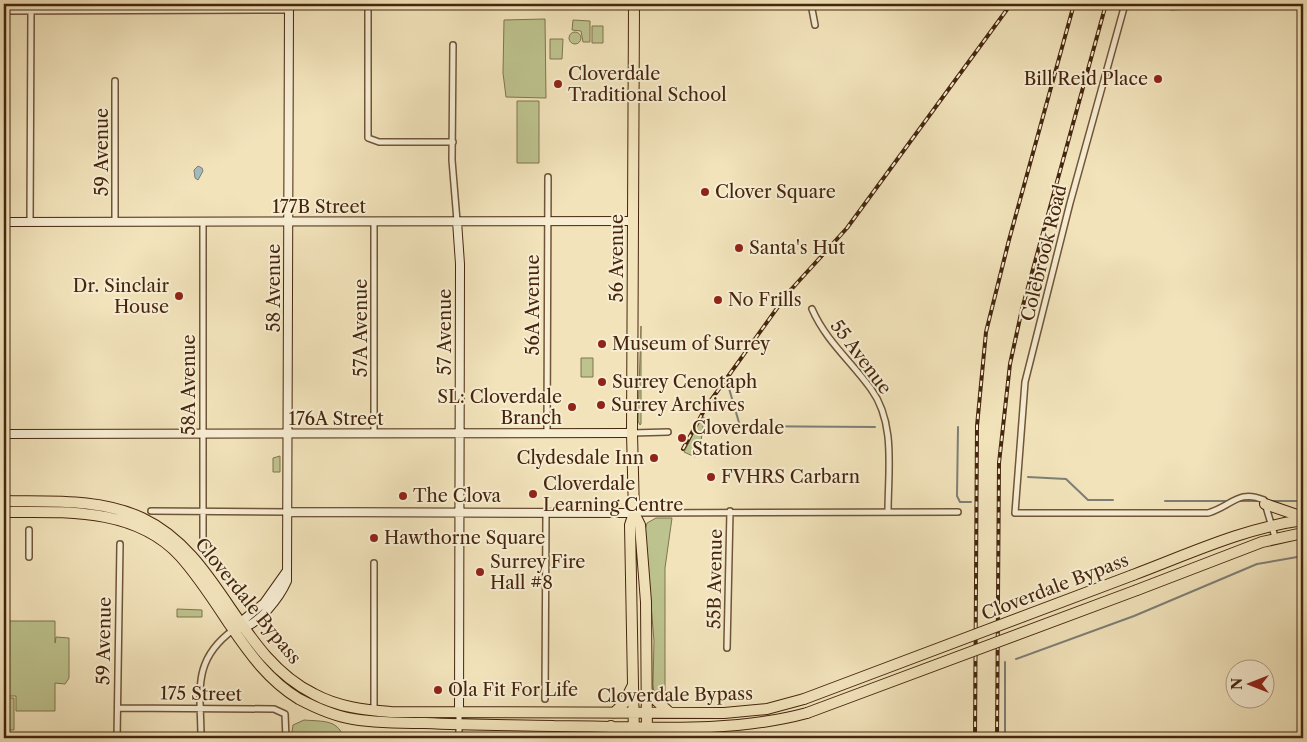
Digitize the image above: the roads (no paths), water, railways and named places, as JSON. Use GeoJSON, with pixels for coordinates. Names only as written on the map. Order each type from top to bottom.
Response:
{"type":"FeatureCollection","features":[{"type":"Feature","properties":{"kind":"highway","name":"56 Avenue"},"geometry":{"type":"LineString","coordinates":[[634,4],[632,433],[634,513],[630,525],[634,738]]}},
{"type":"Feature","properties":{"kind":"highway","name":"Cloverdale Bypass"},"geometry":{"type":"LineString","coordinates":[[4,501],[69,502],[100,505],[126,511],[151,523],[170,535],[199,563],[273,664],[296,684],[336,703],[374,711],[670,713],[748,712],[773,708],[804,699],[1230,538],[1271,524],[1303,518]]}},
{"type":"Feature","properties":{"kind":"highway"},"geometry":{"type":"LineString","coordinates":[[1266,504],[1303,518]]}},
{"type":"Feature","properties":{"kind":"highway","name":"Cloverdale Bypass"},"geometry":{"type":"LineString","coordinates":[[4,512],[81,513],[109,517],[134,525],[163,541],[179,555],[195,574],[249,653],[273,679],[300,699],[323,710],[352,719],[371,721],[669,728],[746,725],[807,713],[1275,537],[1303,533]]}},
{"type":"Feature","properties":{"kind":"highway","name":"56 Avenue"},"geometry":{"type":"LineString","coordinates":[[634,513],[640,525],[646,602],[647,738]]}},
{"type":"Feature","properties":{"kind":"highway"},"geometry":{"type":"LineString","coordinates":[[614,713],[624,703],[634,683]]}},
{"type":"Feature","properties":{"kind":"highway"},"geometry":{"type":"LineString","coordinates":[[647,692],[670,713]]}},
{"type":"Feature","properties":{"kind":"highway"},"geometry":{"type":"LineString","coordinates":[[611,726],[625,738]]}},
{"type":"Feature","properties":{"kind":"highway"},"geometry":{"type":"LineString","coordinates":[[657,738],[669,728]]}},
{"type":"Feature","properties":{"kind":"street"},"geometry":{"type":"LineString","coordinates":[[368,4],[366,130],[369,140],[379,142],[453,142]]}},
{"type":"Feature","properties":{"kind":"street"},"geometry":{"type":"LineString","coordinates":[[811,4],[815,25]]}},
{"type":"Feature","properties":{"kind":"street","name":"Colebrook Road"},"geometry":{"type":"LineString","coordinates":[[1125,4],[1070,203],[1025,382],[1015,513],[1208,514],[1220,510],[1239,497],[1251,494],[1264,500],[1266,504]]}},
{"type":"Feature","properties":{"kind":"street"},"geometry":{"type":"LineString","coordinates":[[4,11],[289,7]]}},
{"type":"Feature","properties":{"kind":"street","name":"58 Avenue"},"geometry":{"type":"LineString","coordinates":[[233,630],[269,609],[282,592],[287,581],[289,7]]}},
{"type":"Feature","properties":{"kind":"street"},"geometry":{"type":"LineString","coordinates":[[30,222],[31,11]]}},
{"type":"Feature","properties":{"kind":"street","name":"57 Avenue"},"geometry":{"type":"LineString","coordinates":[[453,46],[453,142],[460,264],[459,738]]}},
{"type":"Feature","properties":{"kind":"street","name":"59 Avenue"},"geometry":{"type":"LineString","coordinates":[[115,81],[115,222]]}},
{"type":"Feature","properties":{"kind":"street","name":"56A Avenue"},"geometry":{"type":"LineString","coordinates":[[547,433],[546,221],[548,177]]}},
{"type":"Feature","properties":{"kind":"street","name":"57A Avenue"},"geometry":{"type":"LineString","coordinates":[[374,221],[374,434]]}},
{"type":"Feature","properties":{"kind":"street","name":"177B Street"},"geometry":{"type":"LineString","coordinates":[[4,222],[634,221]]}},
{"type":"Feature","properties":{"kind":"street","name":"58A Avenue"},"geometry":{"type":"LineString","coordinates":[[203,222],[203,548]]}},
{"type":"Feature","properties":{"kind":"street","name":"55 Avenue"},"geometry":{"type":"LineString","coordinates":[[812,309],[832,345],[871,389],[886,420],[888,440],[888,512]]}},
{"type":"Feature","properties":{"kind":"street","name":"176A Street"},"geometry":{"type":"LineString","coordinates":[[4,434],[668,432]]}},
{"type":"Feature","properties":{"kind":"street"},"geometry":{"type":"LineString","coordinates":[[1266,504],[1275,537]]}},
{"type":"Feature","properties":{"kind":"street"},"geometry":{"type":"LineString","coordinates":[[151,511],[958,512]]}},
{"type":"Feature","properties":{"kind":"street","name":"55B Avenue"},"geometry":{"type":"LineString","coordinates":[[727,648],[730,511]]}},
{"type":"Feature","properties":{"kind":"street"},"geometry":{"type":"LineString","coordinates":[[545,700],[546,512]]}},
{"type":"Feature","properties":{"kind":"street"},"geometry":{"type":"LineString","coordinates":[[29,530],[29,557]]}},
{"type":"Feature","properties":{"kind":"street","name":"59 Avenue"},"geometry":{"type":"LineString","coordinates":[[118,738],[120,544]]}},
{"type":"Feature","properties":{"kind":"street"},"geometry":{"type":"LineString","coordinates":[[374,563],[374,711]]}},
{"type":"Feature","properties":{"kind":"street"},"geometry":{"type":"LineString","coordinates":[[201,738],[202,671],[208,654],[217,642],[233,630]]}},
{"type":"Feature","properties":{"kind":"street","name":"175 Street"},"geometry":{"type":"LineString","coordinates":[[118,708],[274,708],[283,712],[286,718],[286,738]]}},
{"type":"Feature","properties":{"kind":"water"},"geometry":{"type":"Polygon","coordinates":[[[198,166],[203,171],[198,180],[195,178],[194,170],[198,166]]]}},
{"type":"Feature","properties":{"kind":"waterway"},"geometry":{"type":"LineString","coordinates":[[728,385],[740,426],[875,427]]}},
{"type":"Feature","properties":{"kind":"waterway"},"geometry":{"type":"LineString","coordinates":[[958,427],[957,496],[960,502],[971,502]]}},
{"type":"Feature","properties":{"kind":"waterway"},"geometry":{"type":"LineString","coordinates":[[1028,477],[1066,479],[1088,500],[1113,500]]}},
{"type":"Feature","properties":{"kind":"waterway"},"geometry":{"type":"LineString","coordinates":[[1165,501],[1226,501]]}},
{"type":"Feature","properties":{"kind":"waterway"},"geometry":{"type":"LineString","coordinates":[[1241,501],[1260,501]]}},
{"type":"Feature","properties":{"kind":"waterway"},"geometry":{"type":"LineString","coordinates":[[1272,501],[1303,501]]}},
{"type":"Feature","properties":{"kind":"waterway"},"geometry":{"type":"LineString","coordinates":[[1016,659],[1134,616],[1257,564],[1303,556]]}},
{"type":"Feature","properties":{"kind":"waterway"},"geometry":{"type":"LineString","coordinates":[[1005,662],[1005,738]]}},
{"type":"Feature","properties":{"kind":"railway"},"geometry":{"type":"LineString","coordinates":[[683,449],[706,407],[788,293],[847,228],[1011,4]]}},
{"type":"Feature","properties":{"kind":"railway"},"geometry":{"type":"LineString","coordinates":[[975,738],[977,426],[986,332],[1009,240],[1074,4]]}},
{"type":"Feature","properties":{"kind":"railway"},"geometry":{"type":"LineString","coordinates":[[997,738],[999,463],[1010,364],[1022,309],[1106,4]]}},
{"type":"Feature","properties":{"kind":"place","name":"Bill Reid Place"},"geometry":{"type":"Point","coordinates":[1158,79]}},
{"type":"Feature","properties":{"kind":"place","name":"Cloverdale Traditional School"},"geometry":{"type":"Point","coordinates":[558,84]}},
{"type":"Feature","properties":{"kind":"place","name":"Clover Square"},"geometry":{"type":"Point","coordinates":[705,192]}},
{"type":"Feature","properties":{"kind":"place","name":"Santa's Hut"},"geometry":{"type":"Point","coordinates":[739,248]}},
{"type":"Feature","properties":{"kind":"place","name":"Dr. Sinclair House"},"geometry":{"type":"Point","coordinates":[179,296]}},
{"type":"Feature","properties":{"kind":"place","name":"No Frills"},"geometry":{"type":"Point","coordinates":[718,300]}},
{"type":"Feature","properties":{"kind":"place","name":"Museum of Surrey"},"geometry":{"type":"Point","coordinates":[602,344]}},
{"type":"Feature","properties":{"kind":"place","name":"Surrey Cenotaph"},"geometry":{"type":"Point","coordinates":[602,382]}},
{"type":"Feature","properties":{"kind":"place","name":"Surrey Archives"},"geometry":{"type":"Point","coordinates":[601,405]}},
{"type":"Feature","properties":{"kind":"place","name":"SL: Cloverdale Branch"},"geometry":{"type":"Point","coordinates":[572,407]}},
{"type":"Feature","properties":{"kind":"place","name":"Cloverdale Station"},"geometry":{"type":"Point","coordinates":[682,438]}},
{"type":"Feature","properties":{"kind":"place","name":"Clydesdale Inn"},"geometry":{"type":"Point","coordinates":[654,458]}},
{"type":"Feature","properties":{"kind":"place","name":"FVHRS Carbarn"},"geometry":{"type":"Point","coordinates":[711,477]}},
{"type":"Feature","properties":{"kind":"place","name":"Cloverdale Learning Centre"},"geometry":{"type":"Point","coordinates":[533,494]}},
{"type":"Feature","properties":{"kind":"place","name":"The Clova"},"geometry":{"type":"Point","coordinates":[403,496]}},
{"type":"Feature","properties":{"kind":"place","name":"Hawthorne Square"},"geometry":{"type":"Point","coordinates":[374,538]}},
{"type":"Feature","properties":{"kind":"place","name":"Surrey Fire Hall #8"},"geometry":{"type":"Point","coordinates":[480,572]}},
{"type":"Feature","properties":{"kind":"place","name":"Ola Fit For Life"},"geometry":{"type":"Point","coordinates":[438,690]}}]}
